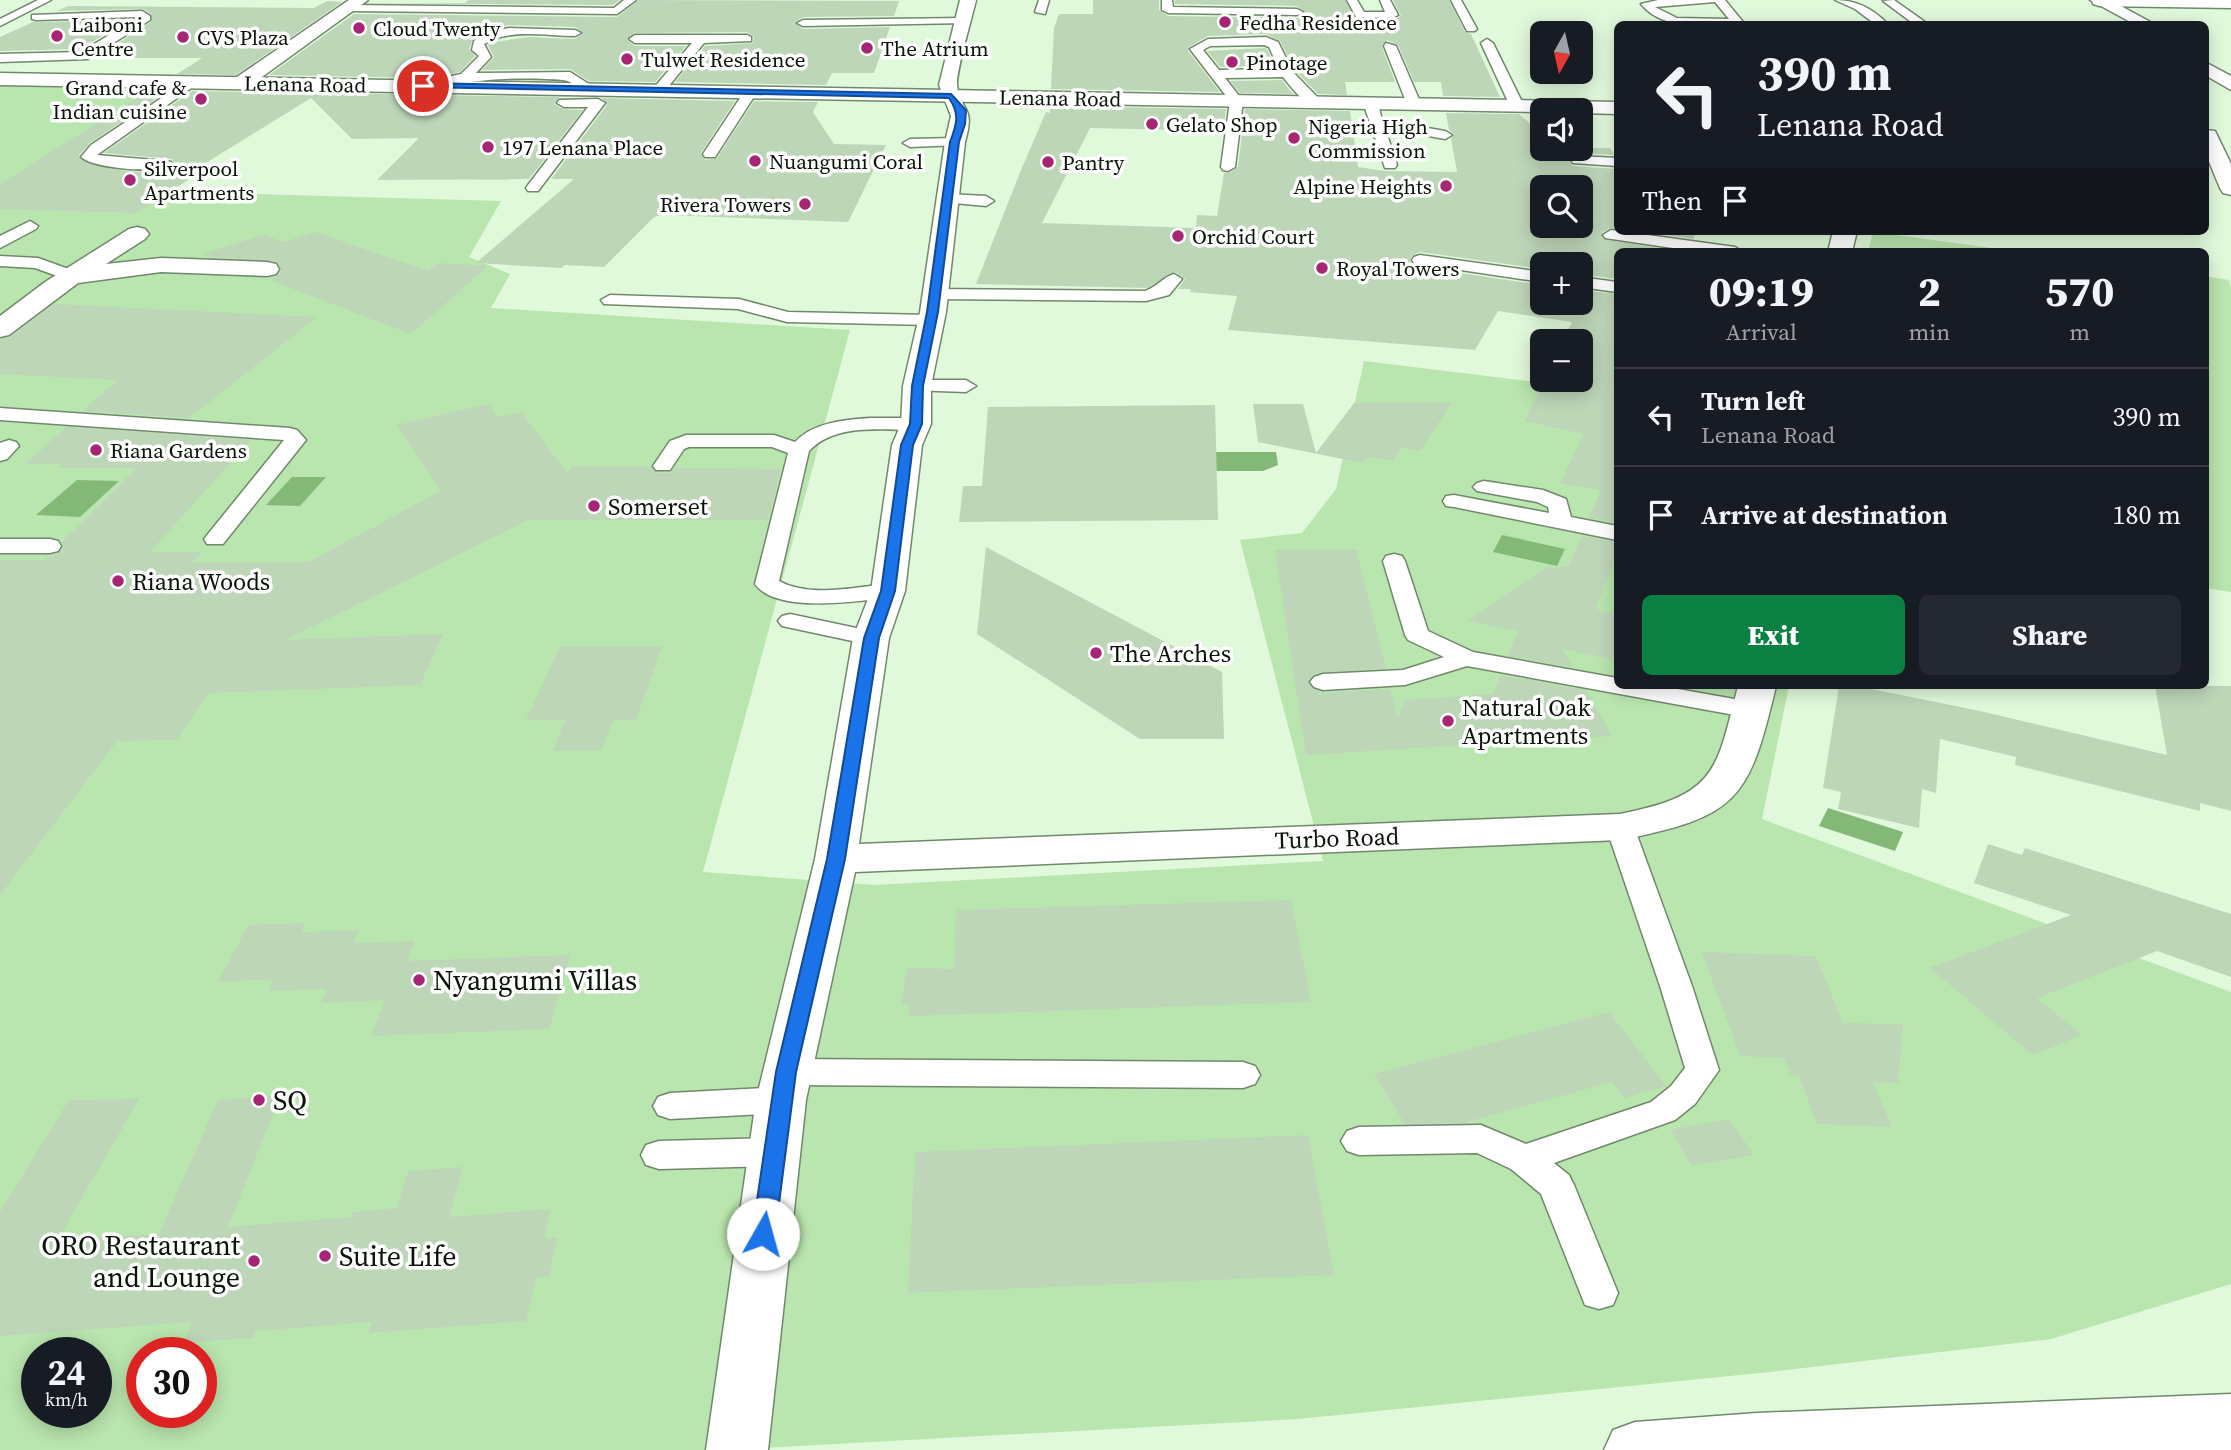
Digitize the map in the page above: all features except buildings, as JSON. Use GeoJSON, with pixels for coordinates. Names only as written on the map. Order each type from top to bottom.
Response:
{"type":"FeatureCollection","features":[{"type":"Feature","properties":{"kind":"street"},"geometry":{"type":"LineString","coordinates":[[2085,0],[2125,21]]}},
{"type":"Feature","properties":{"kind":"street"},"geometry":{"type":"LineString","coordinates":[[2098,0],[2231,3]]}},
{"type":"Feature","properties":{"kind":"street"},"geometry":{"type":"LineString","coordinates":[[2098,0],[2140,21]]}},
{"type":"Feature","properties":{"kind":"street"},"geometry":{"type":"LineString","coordinates":[[241,83],[356,3]]}},
{"type":"Feature","properties":{"kind":"street"},"geometry":{"type":"LineString","coordinates":[[737,1450],[773,1152],[784,1086],[836,859],[871,638],[888,591],[907,445],[917,405],[932,307],[965,206],[955,142],[962,110],[951,96],[948,85],[965,10]]}},
{"type":"Feature","properties":{"kind":"street"},"geometry":{"type":"LineString","coordinates":[[2209,56],[2231,69]]}},
{"type":"Feature","properties":{"kind":"street"},"geometry":{"type":"LineString","coordinates":[[2209,70],[2231,84]]}},
{"type":"Feature","properties":{"kind":"street","name":"Lenana Road"},"geometry":{"type":"LineString","coordinates":[[0,79],[423,86],[579,84],[658,90],[1614,108]]}},
{"type":"Feature","properties":{"kind":"street"},"geometry":{"type":"LineString","coordinates":[[2214,126],[2231,188]]}},
{"type":"Feature","properties":{"kind":"street"},"geometry":{"type":"LineString","coordinates":[[0,328],[71,276],[137,234]]}},
{"type":"Feature","properties":{"kind":"street"},"geometry":{"type":"LineString","coordinates":[[71,276],[161,265],[267,269]]}},
{"type":"Feature","properties":{"kind":"street","name":"Turbo Road"},"geometry":{"type":"LineString","coordinates":[[836,859],[1620,827],[1670,817],[1701,803],[1730,774],[1754,698]]}},
{"type":"Feature","properties":{"kind":"street"},"geometry":{"type":"LineString","coordinates":[[1635,1450],[1757,1441],[2231,1422]]}},
{"type":"Feature","properties":{"kind":"lane"},"geometry":{"type":"LineString","coordinates":[[0,23],[46,0]]}},
{"type":"Feature","properties":{"kind":"lane"},"geometry":{"type":"LineString","coordinates":[[356,3],[495,4],[501,0]]}},
{"type":"Feature","properties":{"kind":"lane"},"geometry":{"type":"LineString","coordinates":[[356,3],[617,11],[631,0]]}},
{"type":"Feature","properties":{"kind":"lane"},"geometry":{"type":"LineString","coordinates":[[1041,12],[1044,0]]}},
{"type":"Feature","properties":{"kind":"lane"},"geometry":{"type":"LineString","coordinates":[[1167,0],[1168,10],[1297,12]]}},
{"type":"Feature","properties":{"kind":"lane"},"geometry":{"type":"LineString","coordinates":[[1352,0],[1360,15],[1392,15],[1385,0]]}},
{"type":"Feature","properties":{"kind":"lane"},"geometry":{"type":"LineString","coordinates":[[1457,0],[1471,29]]}},
{"type":"Feature","properties":{"kind":"lane"},"geometry":{"type":"LineString","coordinates":[[1681,21],[1655,16],[1646,4],[1712,0]]}},
{"type":"Feature","properties":{"kind":"lane"},"geometry":{"type":"LineString","coordinates":[[1719,0],[1736,21]]}},
{"type":"Feature","properties":{"kind":"lane"},"geometry":{"type":"LineString","coordinates":[[1840,0],[1858,6],[1878,21]]}},
{"type":"Feature","properties":{"kind":"lane"},"geometry":{"type":"LineString","coordinates":[[1888,1],[1917,21]]}},
{"type":"Feature","properties":{"kind":"lane"},"geometry":{"type":"LineString","coordinates":[[918,10],[965,10]]}},
{"type":"Feature","properties":{"kind":"lane"},"geometry":{"type":"LineString","coordinates":[[803,23],[965,10]]}},
{"type":"Feature","properties":{"kind":"lane"},"geometry":{"type":"LineString","coordinates":[[0,58],[84,56],[146,18],[142,14],[37,18]]}},
{"type":"Feature","properties":{"kind":"lane"},"geometry":{"type":"LineString","coordinates":[[466,77],[490,57],[478,50],[478,43],[493,34],[509,31],[575,33]]}},
{"type":"Feature","properties":{"kind":"lane"},"geometry":{"type":"LineString","coordinates":[[635,39],[747,38]]}},
{"type":"Feature","properties":{"kind":"lane"},"geometry":{"type":"LineString","coordinates":[[658,90],[701,39]]}},
{"type":"Feature","properties":{"kind":"lane"},"geometry":{"type":"LineString","coordinates":[[1228,167],[1237,101],[1198,53],[1196,49],[1202,44],[1266,41],[1274,45],[1287,74],[1298,88],[1315,102]]}},
{"type":"Feature","properties":{"kind":"lane"},"geometry":{"type":"LineString","coordinates":[[1488,43],[1517,106]]}},
{"type":"Feature","properties":{"kind":"lane"},"geometry":{"type":"LineString","coordinates":[[1390,46],[1414,104]]}},
{"type":"Feature","properties":{"kind":"lane"},"geometry":{"type":"LineString","coordinates":[[533,188],[598,103],[564,103],[579,84],[578,62]]}},
{"type":"Feature","properties":{"kind":"lane"},"geometry":{"type":"LineString","coordinates":[[1216,74],[1287,74]]}},
{"type":"Feature","properties":{"kind":"lane"},"geometry":{"type":"LineString","coordinates":[[423,86],[466,77],[579,84]]}},
{"type":"Feature","properties":{"kind":"lane"},"geometry":{"type":"LineString","coordinates":[[166,164],[104,163],[88,157],[96,148],[190,83]]}},
{"type":"Feature","properties":{"kind":"lane"},"geometry":{"type":"LineString","coordinates":[[710,154],[751,92]]}},
{"type":"Feature","properties":{"kind":"lane"},"geometry":{"type":"LineString","coordinates":[[1370,103],[1390,165]]}},
{"type":"Feature","properties":{"kind":"lane"},"geometry":{"type":"LineString","coordinates":[[1378,123],[1445,135]]}},
{"type":"Feature","properties":{"kind":"lane"},"geometry":{"type":"LineString","coordinates":[[910,143],[955,142]]}},
{"type":"Feature","properties":{"kind":"lane"},"geometry":{"type":"LineString","coordinates":[[1593,161],[1614,162]]}},
{"type":"Feature","properties":{"kind":"lane"},"geometry":{"type":"LineString","coordinates":[[0,243],[30,226]]}},
{"type":"Feature","properties":{"kind":"lane"},"geometry":{"type":"LineString","coordinates":[[1611,235],[1706,248]]}},
{"type":"Feature","properties":{"kind":"lane"},"geometry":{"type":"LineString","coordinates":[[1420,260],[1530,275]]}},
{"type":"Feature","properties":{"kind":"lane"},"geometry":{"type":"LineString","coordinates":[[0,261],[38,262],[71,276]]}},
{"type":"Feature","properties":{"kind":"lane"},"geometry":{"type":"LineString","coordinates":[[0,278],[71,276]]}},
{"type":"Feature","properties":{"kind":"lane"},"geometry":{"type":"LineString","coordinates":[[610,300],[739,304],[787,317],[1146,296],[1163,291],[1174,279]]}},
{"type":"Feature","properties":{"kind":"lane"},"geometry":{"type":"LineString","coordinates":[[1593,284],[1614,287]]}},
{"type":"Feature","properties":{"kind":"lane"},"geometry":{"type":"LineString","coordinates":[[888,591],[795,596],[778,592],[767,584],[799,450],[804,442],[839,425],[917,405],[966,386]]}},
{"type":"Feature","properties":{"kind":"lane"},"geometry":{"type":"LineString","coordinates":[[0,414],[290,434],[296,440],[215,539]]}},
{"type":"Feature","properties":{"kind":"lane"},"geometry":{"type":"LineString","coordinates":[[663,466],[677,445],[686,441],[774,441],[799,450]]}},
{"type":"Feature","properties":{"kind":"lane"},"geometry":{"type":"LineString","coordinates":[[1485,487],[1543,496],[1558,504],[1561,522]]}},
{"type":"Feature","properties":{"kind":"lane"},"geometry":{"type":"LineString","coordinates":[[1454,501],[1614,532]]}},
{"type":"Feature","properties":{"kind":"lane"},"geometry":{"type":"LineString","coordinates":[[0,546],[50,546]]}},
{"type":"Feature","properties":{"kind":"lane"},"geometry":{"type":"LineString","coordinates":[[1394,561],[1416,635],[1466,658],[1614,685]]}},
{"type":"Feature","properties":{"kind":"lane"},"geometry":{"type":"LineString","coordinates":[[790,621],[871,638]]}},
{"type":"Feature","properties":{"kind":"lane"},"geometry":{"type":"LineString","coordinates":[[1323,682],[1405,677],[1466,658]]}},
{"type":"Feature","properties":{"kind":"lane"},"geometry":{"type":"LineString","coordinates":[[1652,689],[1754,698]]}},
{"type":"Feature","properties":{"kind":"lane"},"geometry":{"type":"LineString","coordinates":[[1524,1159],[1662,1111],[1683,1095],[1702,1070],[1676,986],[1620,827]]}},
{"type":"Feature","properties":{"kind":"lane"},"geometry":{"type":"LineString","coordinates":[[670,1106],[784,1086],[1243,1075]]}},
{"type":"Feature","properties":{"kind":"lane"},"geometry":{"type":"LineString","coordinates":[[1359,1141],[1481,1139],[1524,1159],[1556,1185],[1599,1293]]}},
{"type":"Feature","properties":{"kind":"lane"},"geometry":{"type":"LineString","coordinates":[[659,1155],[773,1152]]}},
{"type":"Feature","properties":{"kind":"shaded area"},"geometry":{"type":"Polygon","coordinates":[[[0,86],[152,90],[24,181],[221,193],[501,201],[469,257],[510,274],[491,308],[850,330],[703,872],[875,885],[1323,861],[1240,540],[1302,533],[1336,489],[1364,361],[1530,381],[1530,392],[1593,392],[1593,389],[1614,392],[1614,689],[1788,689],[1762,819],[2231,992],[2231,1284],[2051,1339],[1770,1372],[1298,1419],[724,1450],[0,1450],[0,86]]]}},
{"type":"Feature","properties":{"kind":"shaded area"},"geometry":{"type":"Polygon","coordinates":[[[1872,235],[1895,235],[1992,248],[1869,248],[1872,235]]]}},
{"type":"Feature","properties":{"kind":"shaded area"},"geometry":{"type":"Polygon","coordinates":[[[2209,277],[2229,280],[2231,289],[2231,592],[2209,589],[2209,277]]]}},
{"type":"Feature","properties":{"kind":"shaded area"},"geometry":{"type":"Polygon","coordinates":[[[1197,452],[1276,452],[1278,465],[1263,471],[1198,471],[1197,452]]]}},
{"type":"Feature","properties":{"kind":"shaded area"},"geometry":{"type":"Polygon","coordinates":[[[292,477],[326,477],[300,506],[266,505],[292,477]]]}},
{"type":"Feature","properties":{"kind":"shaded area"},"geometry":{"type":"Polygon","coordinates":[[[77,480],[119,481],[80,517],[36,515],[77,480]]]}},
{"type":"Feature","properties":{"kind":"shaded area"},"geometry":{"type":"Polygon","coordinates":[[[1502,535],[1565,549],[1557,566],[1493,552],[1502,535]]]}},
{"type":"Feature","properties":{"kind":"shaded area"},"geometry":{"type":"Polygon","coordinates":[[[1828,808],[1903,832],[1895,851],[1819,826],[1828,808]]]}},
{"type":"Feature","properties":{"kind":"place","name":"Fedha Residence"},"geometry":{"type":"Point","coordinates":[1225,22]}},
{"type":"Feature","properties":{"kind":"place","name":"Cloud Twenty"},"geometry":{"type":"Point","coordinates":[359,28]}},
{"type":"Feature","properties":{"kind":"place","name":"Laiboni Centre"},"geometry":{"type":"Point","coordinates":[57,36]}},
{"type":"Feature","properties":{"kind":"place","name":"CVS Plaza"},"geometry":{"type":"Point","coordinates":[183,37]}},
{"type":"Feature","properties":{"kind":"place","name":"The Atrium"},"geometry":{"type":"Point","coordinates":[867,48]}},
{"type":"Feature","properties":{"kind":"place","name":"Tulwet Residence"},"geometry":{"type":"Point","coordinates":[627,59]}},
{"type":"Feature","properties":{"kind":"place","name":"Pinotage"},"geometry":{"type":"Point","coordinates":[1232,62]}},
{"type":"Feature","properties":{"kind":"place","name":"Grand cafe & Indian cuisine"},"geometry":{"type":"Point","coordinates":[201,99]}},
{"type":"Feature","properties":{"kind":"place","name":"Gelato Shop"},"geometry":{"type":"Point","coordinates":[1152,124]}},
{"type":"Feature","properties":{"kind":"place","name":"Nigeria High Commission"},"geometry":{"type":"Point","coordinates":[1294,138]}},
{"type":"Feature","properties":{"kind":"place","name":"197 Lenana Place"},"geometry":{"type":"Point","coordinates":[488,147]}},
{"type":"Feature","properties":{"kind":"place","name":"Nuangumi Coral"},"geometry":{"type":"Point","coordinates":[755,161]}},
{"type":"Feature","properties":{"kind":"place","name":"Pantry"},"geometry":{"type":"Point","coordinates":[1048,162]}},
{"type":"Feature","properties":{"kind":"place","name":"Silverpool Apartments"},"geometry":{"type":"Point","coordinates":[130,180]}},
{"type":"Feature","properties":{"kind":"place","name":"Alpine Heights"},"geometry":{"type":"Point","coordinates":[1446,186]}},
{"type":"Feature","properties":{"kind":"place","name":"Rivera Towers"},"geometry":{"type":"Point","coordinates":[805,204]}},
{"type":"Feature","properties":{"kind":"place","name":"Orchid Court"},"geometry":{"type":"Point","coordinates":[1178,236]}},
{"type":"Feature","properties":{"kind":"place","name":"Royal Towers"},"geometry":{"type":"Point","coordinates":[1322,268]}},
{"type":"Feature","properties":{"kind":"place","name":"Riana Gardens"},"geometry":{"type":"Point","coordinates":[96,450]}},
{"type":"Feature","properties":{"kind":"place","name":"Somerset"},"geometry":{"type":"Point","coordinates":[594,506]}},
{"type":"Feature","properties":{"kind":"place","name":"Riana Woods"},"geometry":{"type":"Point","coordinates":[118,581]}},
{"type":"Feature","properties":{"kind":"place","name":"The Arches"},"geometry":{"type":"Point","coordinates":[1096,653]}},
{"type":"Feature","properties":{"kind":"place","name":"Natural Oak Apartments"},"geometry":{"type":"Point","coordinates":[1448,721]}},
{"type":"Feature","properties":{"kind":"place","name":"Nyangumi Villas"},"geometry":{"type":"Point","coordinates":[419,980]}},
{"type":"Feature","properties":{"kind":"place","name":"SQ"},"geometry":{"type":"Point","coordinates":[259,1100]}},
{"type":"Feature","properties":{"kind":"place","name":"Suite Life"},"geometry":{"type":"Point","coordinates":[325,1256]}},
{"type":"Feature","properties":{"kind":"place","name":"ORO Restaurant and Lounge"},"geometry":{"type":"Point","coordinates":[254,1261]}},
{"type":"Feature","properties":{"kind":"route"},"geometry":{"type":"LineString","coordinates":[[423,86],[951,96],[962,110],[933,294],[933,312],[917,386],[916,424],[907,445],[888,591],[871,638],[836,859],[786,1072],[763,1234]]}}]}
